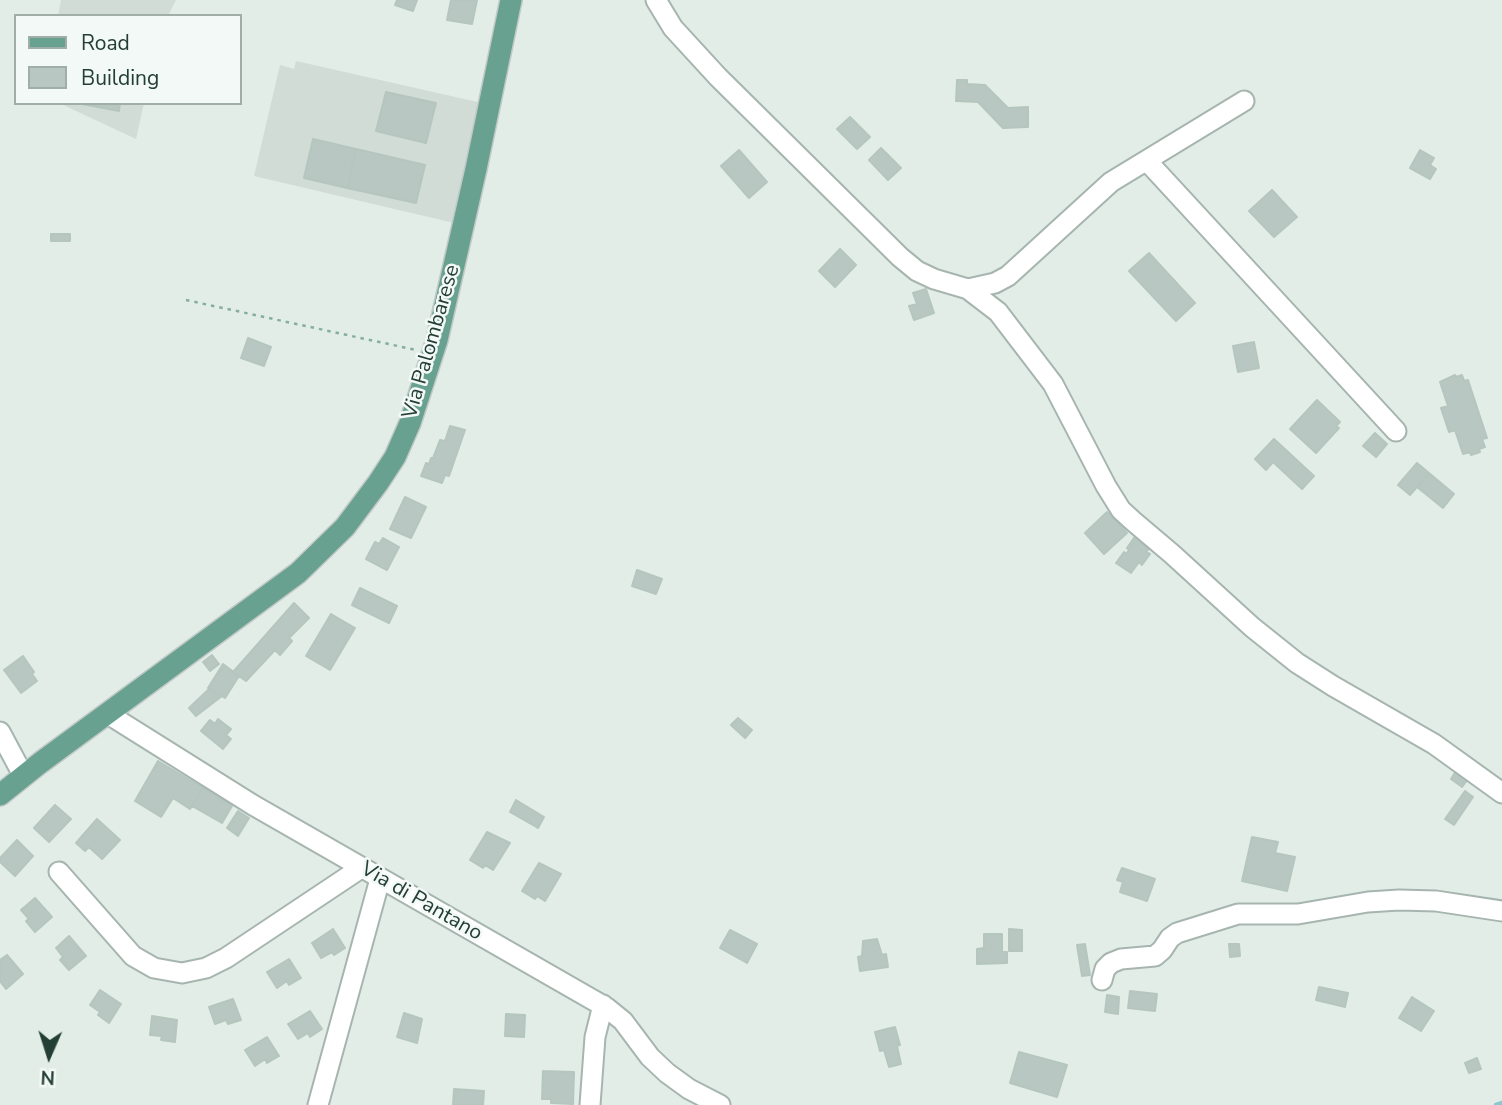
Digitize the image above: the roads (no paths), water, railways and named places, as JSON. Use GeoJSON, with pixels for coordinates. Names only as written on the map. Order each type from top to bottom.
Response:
{"type":"FeatureCollection","features":[{"type":"Feature","properties":{"kind":"main road","name":"Via Palombarese"},"geometry":{"type":"LineString","coordinates":[[0,795],[23,775],[298,573],[345,527],[366,502],[395,457],[415,412],[433,354],[476,169],[511,0]]}},
{"type":"Feature","properties":{"kind":"street"},"geometry":{"type":"LineString","coordinates":[[656,0],[673,28],[712,71],[900,257],[933,279],[968,289],[998,312],[1043,369],[1066,407],[1106,486],[1125,514],[1252,627],[1297,663],[1333,687],[1434,744],[1502,793]]}},
{"type":"Feature","properties":{"kind":"street"},"geometry":{"type":"LineString","coordinates":[[968,289],[995,283],[1008,276],[1105,187],[1244,101]]}},
{"type":"Feature","properties":{"kind":"street"},"geometry":{"type":"LineString","coordinates":[[1146,162],[1396,431]]}},
{"type":"Feature","properties":{"kind":"street","name":"Via di Pantano"},"geometry":{"type":"LineString","coordinates":[[108,714],[220,785],[361,868],[603,1005],[620,1018],[650,1057],[667,1073],[720,1105]]}},
{"type":"Feature","properties":{"kind":"street"},"geometry":{"type":"LineString","coordinates":[[0,732],[23,775]]}},
{"type":"Feature","properties":{"kind":"street"},"geometry":{"type":"LineString","coordinates":[[59,872],[133,956],[154,968],[182,973],[218,963],[361,868]]}},
{"type":"Feature","properties":{"kind":"street"},"geometry":{"type":"LineString","coordinates":[[318,1105],[380,879]]}},
{"type":"Feature","properties":{"kind":"street"},"geometry":{"type":"LineString","coordinates":[[1102,980],[1105,969],[1111,963],[1121,959],[1155,956],[1177,933],[1250,912],[1298,914],[1389,900],[1437,901],[1502,911]]}},
{"type":"Feature","properties":{"kind":"street"},"geometry":{"type":"LineString","coordinates":[[590,1105],[596,1029],[603,1005]]}},
{"type":"Feature","properties":{"kind":"waterway"},"geometry":{"type":"LineString","coordinates":[[1496,1105],[1502,1103]]}}]}
